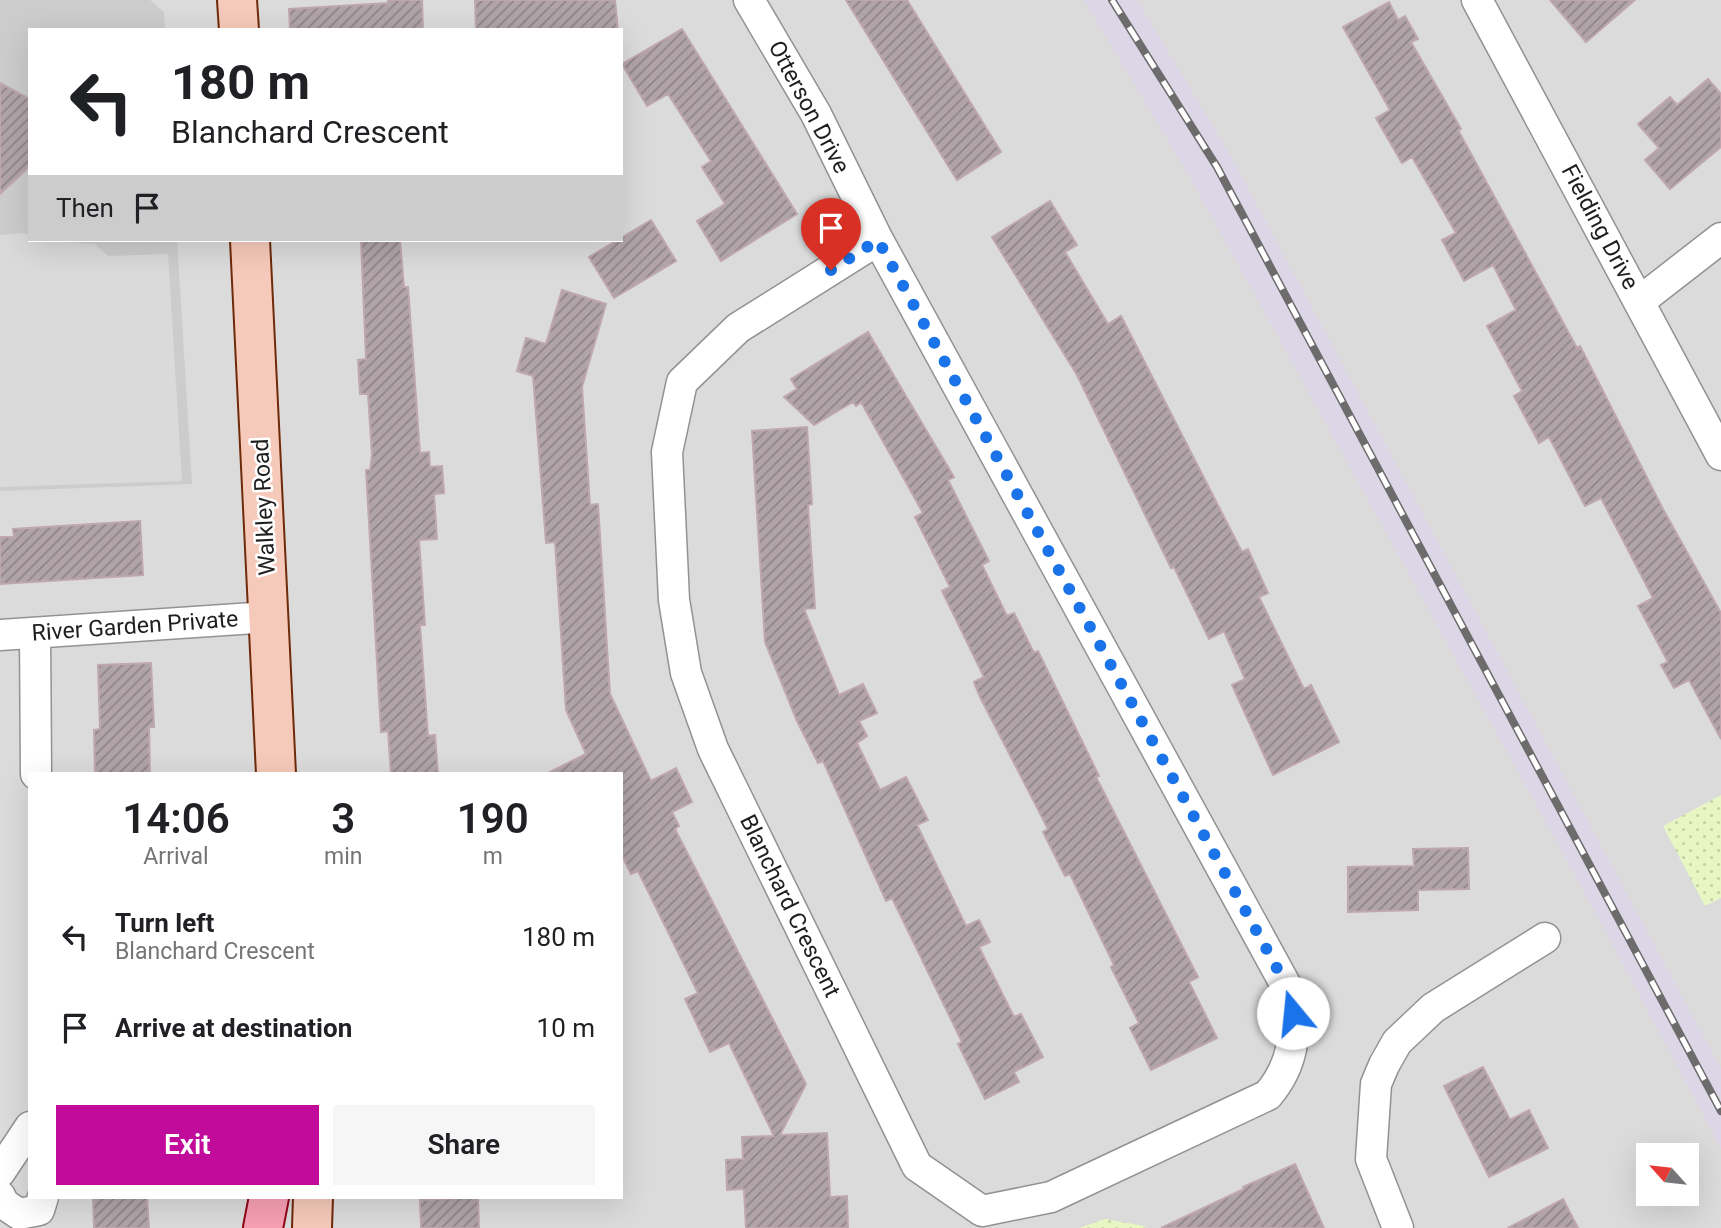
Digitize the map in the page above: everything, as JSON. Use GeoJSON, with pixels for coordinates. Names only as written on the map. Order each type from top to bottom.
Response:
{"type":"FeatureCollection","features":[{"type":"Feature","properties":{"kind":"main road"},"geometry":{"type":"LineString","coordinates":[[237,0],[239,28]]}},
{"type":"Feature","properties":{"kind":"main road","name":"Walkley Road"},"geometry":{"type":"LineString","coordinates":[[250,242],[276,772]]}},
{"type":"Feature","properties":{"kind":"main road"},"geometry":{"type":"LineString","coordinates":[[263,1228],[269,1199]]}},
{"type":"Feature","properties":{"kind":"main road"},"geometry":{"type":"LineString","coordinates":[[281,1228],[283,1199]]}},
{"type":"Feature","properties":{"kind":"main road"},"geometry":{"type":"LineString","coordinates":[[312,1228],[313,1199]]}},
{"type":"Feature","properties":{"kind":"street","name":"Otterson Drive"},"geometry":{"type":"LineString","coordinates":[[749,0],[816,114],[878,240],[1288,990]]}},
{"type":"Feature","properties":{"kind":"street","name":"Fielding Drive"},"geometry":{"type":"LineString","coordinates":[[1477,0],[1721,455]]}},
{"type":"Feature","properties":{"kind":"street"},"geometry":{"type":"LineString","coordinates":[[1640,301],[1721,238]]}},
{"type":"Feature","properties":{"kind":"street","name":"Blanchard Crescent"},"geometry":{"type":"LineString","coordinates":[[878,240],[738,328],[682,382],[667,452],[674,600],[685,673],[713,749],[917,1166],[982,1211],[1023,1204],[1051,1197],[1268,1095],[1287,1066],[1293,1048],[1295,1031],[1288,990]]}},
{"type":"Feature","properties":{"kind":"street","name":"River Garden Private"},"geometry":{"type":"LineString","coordinates":[[0,635],[270,617]]}},
{"type":"Feature","properties":{"kind":"street"},"geometry":{"type":"LineString","coordinates":[[35,633],[36,772]]}},
{"type":"Feature","properties":{"kind":"street"},"geometry":{"type":"LineString","coordinates":[[1398,1228],[1371,1159],[1376,1084],[1384,1065],[1397,1042],[1433,1008],[1545,938]]}},
{"type":"Feature","properties":{"kind":"street"},"geometry":{"type":"LineString","coordinates":[[0,1172],[28,1130]]}},
{"type":"Feature","properties":{"kind":"street"},"geometry":{"type":"LineString","coordinates":[[0,1196],[4,1204],[19,1214],[39,1210],[42,1199]]}},
{"type":"Feature","properties":{"kind":"shaded area"},"geometry":{"type":"Polygon","coordinates":[[[0,0],[1721,0],[1721,1228],[0,1228],[0,0]]]}},
{"type":"Feature","properties":{"kind":"shaded area"},"geometry":{"type":"Polygon","coordinates":[[[0,0],[150,0],[164,12],[165,28],[28,28],[28,242],[177,242],[192,484],[0,491],[0,0]]]}},
{"type":"Feature","properties":{"kind":"shaded area"},"geometry":{"type":"Polygon","coordinates":[[[1084,0],[1137,0],[1229,153],[1721,1069],[1721,1148],[1586,895],[1191,179],[1084,0]]]}},
{"type":"Feature","properties":{"kind":"shaded area"},"geometry":{"type":"Polygon","coordinates":[[[23,233],[28,234],[28,242],[95,244],[108,256],[168,254],[182,481],[0,487],[0,235],[23,233]]]}},
{"type":"Feature","properties":{"kind":"green space"},"geometry":{"type":"Polygon","coordinates":[[[1721,795],[1721,898],[1705,906],[1663,826],[1721,795]]]}},
{"type":"Feature","properties":{"kind":"green space"},"geometry":{"type":"Polygon","coordinates":[[[1105,1219],[1145,1226],[1146,1228],[1079,1228],[1105,1219]]]}},
{"type":"Feature","properties":{"kind":"building"},"geometry":{"type":"Polygon","coordinates":[[[388,0],[422,0],[423,28],[290,28],[289,9],[388,3],[388,0]]]}},
{"type":"Feature","properties":{"kind":"building"},"geometry":{"type":"Polygon","coordinates":[[[475,0],[615,0],[618,28],[476,28],[475,0]]]}},
{"type":"Feature","properties":{"kind":"building"},"geometry":{"type":"Polygon","coordinates":[[[846,0],[907,0],[1001,152],[957,180],[846,0]]]}},
{"type":"Feature","properties":{"kind":"building"},"geometry":{"type":"Polygon","coordinates":[[[1550,0],[1635,0],[1586,42],[1550,0]]]}},
{"type":"Feature","properties":{"kind":"building"},"geometry":{"type":"Polygon","coordinates":[[[1389,2],[1398,20],[1405,16],[1418,39],[1411,42],[1461,129],[1458,130],[1577,348],[1580,346],[1664,511],[1721,613],[1721,739],[1689,680],[1674,688],[1661,665],[1668,662],[1638,606],[1653,598],[1601,498],[1585,506],[1549,437],[1539,443],[1514,396],[1522,391],[1487,326],[1516,310],[1493,265],[1464,281],[1442,240],[1456,233],[1412,157],[1402,163],[1376,118],[1390,110],[1343,27],[1389,2]]]}},
{"type":"Feature","properties":{"kind":"building"},"geometry":{"type":"Polygon","coordinates":[[[682,29],[797,214],[721,261],[697,221],[725,204],[702,167],[711,161],[668,94],[647,106],[623,63],[682,29]]]}},
{"type":"Feature","properties":{"kind":"building"},"geometry":{"type":"Polygon","coordinates":[[[1708,79],[1721,94],[1721,147],[1670,189],[1645,160],[1659,148],[1638,124],[1670,97],[1677,105],[1708,79]]]}},
{"type":"Feature","properties":{"kind":"building"},"geometry":{"type":"Polygon","coordinates":[[[0,83],[28,98],[28,168],[0,194],[0,83]]]}},
{"type":"Feature","properties":{"kind":"building"},"geometry":{"type":"Polygon","coordinates":[[[1050,201],[1077,245],[1065,252],[1108,324],[1121,316],[1242,552],[1248,549],[1268,593],[1259,597],[1304,689],[1311,685],[1339,742],[1273,775],[1232,685],[1245,679],[1224,631],[1209,639],[1174,567],[1171,568],[1077,375],[992,237],[1050,201]]]}},
{"type":"Feature","properties":{"kind":"building"},"geometry":{"type":"Polygon","coordinates":[[[651,220],[676,261],[614,298],[589,257],[614,242],[623,242],[623,237],[651,220]]]}},
{"type":"Feature","properties":{"kind":"building"},"geometry":{"type":"Polygon","coordinates":[[[361,242],[400,242],[404,287],[408,287],[420,453],[429,452],[430,467],[442,466],[444,493],[434,494],[437,539],[419,540],[425,625],[420,625],[428,736],[435,735],[438,772],[391,772],[388,731],[381,732],[366,470],[370,470],[372,455],[368,394],[360,394],[358,360],[366,359],[361,242]]]}},
{"type":"Feature","properties":{"kind":"building"},"geometry":{"type":"Polygon","coordinates":[[[562,290],[606,304],[582,387],[590,505],[598,504],[610,694],[651,781],[676,768],[692,802],[672,812],[679,826],[675,829],[806,1084],[780,1135],[827,1133],[830,1197],[847,1196],[848,1228],[746,1228],[744,1189],[727,1190],[726,1160],[743,1159],[742,1137],[774,1136],[729,1043],[710,1052],[685,999],[698,993],[638,871],[631,874],[623,858],[623,772],[550,772],[586,754],[566,710],[555,542],[546,543],[533,376],[517,371],[526,338],[546,344],[562,290]]]}},
{"type":"Feature","properties":{"kind":"building"},"geometry":{"type":"Polygon","coordinates":[[[868,332],[954,477],[948,480],[989,561],[982,565],[1007,616],[1014,613],[1034,653],[1038,651],[1099,776],[1096,777],[1198,977],[1189,982],[1217,1038],[1151,1070],[1130,1028],[1139,1023],[1111,967],[1114,965],[1070,874],[1065,876],[1043,832],[1048,829],[980,697],[974,682],[984,677],[942,591],[950,587],[915,517],[923,513],[861,402],[856,406],[853,402],[814,425],[784,397],[797,389],[791,379],[868,332]]]}},
{"type":"Feature","properties":{"kind":"building"},"geometry":{"type":"Polygon","coordinates":[[[807,427],[812,504],[808,505],[815,608],[804,609],[839,695],[863,684],[877,713],[859,721],[867,736],[857,743],[880,790],[906,777],[928,820],[917,825],[966,926],[979,920],[990,942],[979,947],[1014,1017],[1021,1014],[1043,1057],[1014,1072],[1019,1082],[985,1099],[958,1044],[962,1042],[892,898],[886,901],[823,761],[818,763],[797,721],[765,642],[752,431],[807,427]]]}},
{"type":"Feature","properties":{"kind":"building"},"geometry":{"type":"Polygon","coordinates":[[[140,521],[143,575],[0,584],[0,537],[14,537],[13,529],[140,521]]]}},
{"type":"Feature","properties":{"kind":"building"},"geometry":{"type":"Polygon","coordinates":[[[151,663],[154,727],[149,727],[150,772],[95,772],[94,730],[100,729],[98,665],[151,663]]]}},
{"type":"Feature","properties":{"kind":"building"},"geometry":{"type":"Polygon","coordinates":[[[1468,848],[1469,889],[1418,890],[1418,910],[1348,912],[1348,867],[1414,866],[1413,849],[1468,848]]]}},
{"type":"Feature","properties":{"kind":"building"},"geometry":{"type":"Polygon","coordinates":[[[1483,1067],[1510,1120],[1529,1110],[1548,1148],[1489,1177],[1444,1086],[1483,1067]]]}},
{"type":"Feature","properties":{"kind":"building"},"geometry":{"type":"Polygon","coordinates":[[[1295,1164],[1324,1228],[1161,1228],[1244,1189],[1243,1187],[1295,1164]]]}},
{"type":"Feature","properties":{"kind":"building"},"geometry":{"type":"Polygon","coordinates":[[[93,1199],[147,1199],[149,1228],[94,1228],[93,1199]]]}},
{"type":"Feature","properties":{"kind":"building"},"geometry":{"type":"Polygon","coordinates":[[[478,1199],[479,1228],[421,1228],[420,1200],[478,1199]]]}},
{"type":"Feature","properties":{"kind":"building"},"geometry":{"type":"Polygon","coordinates":[[[1563,1199],[1578,1228],[1508,1228],[1563,1199]]]}},
{"type":"Feature","properties":{"kind":"railway"},"geometry":{"type":"LineString","coordinates":[[1112,0],[1217,167],[1721,1111]]}},
{"type":"Feature","properties":{"kind":"route"},"geometry":{"type":"LineString","coordinates":[[831,270],[878,240],[1279,972],[1290,993],[1293,1013]]}}]}
